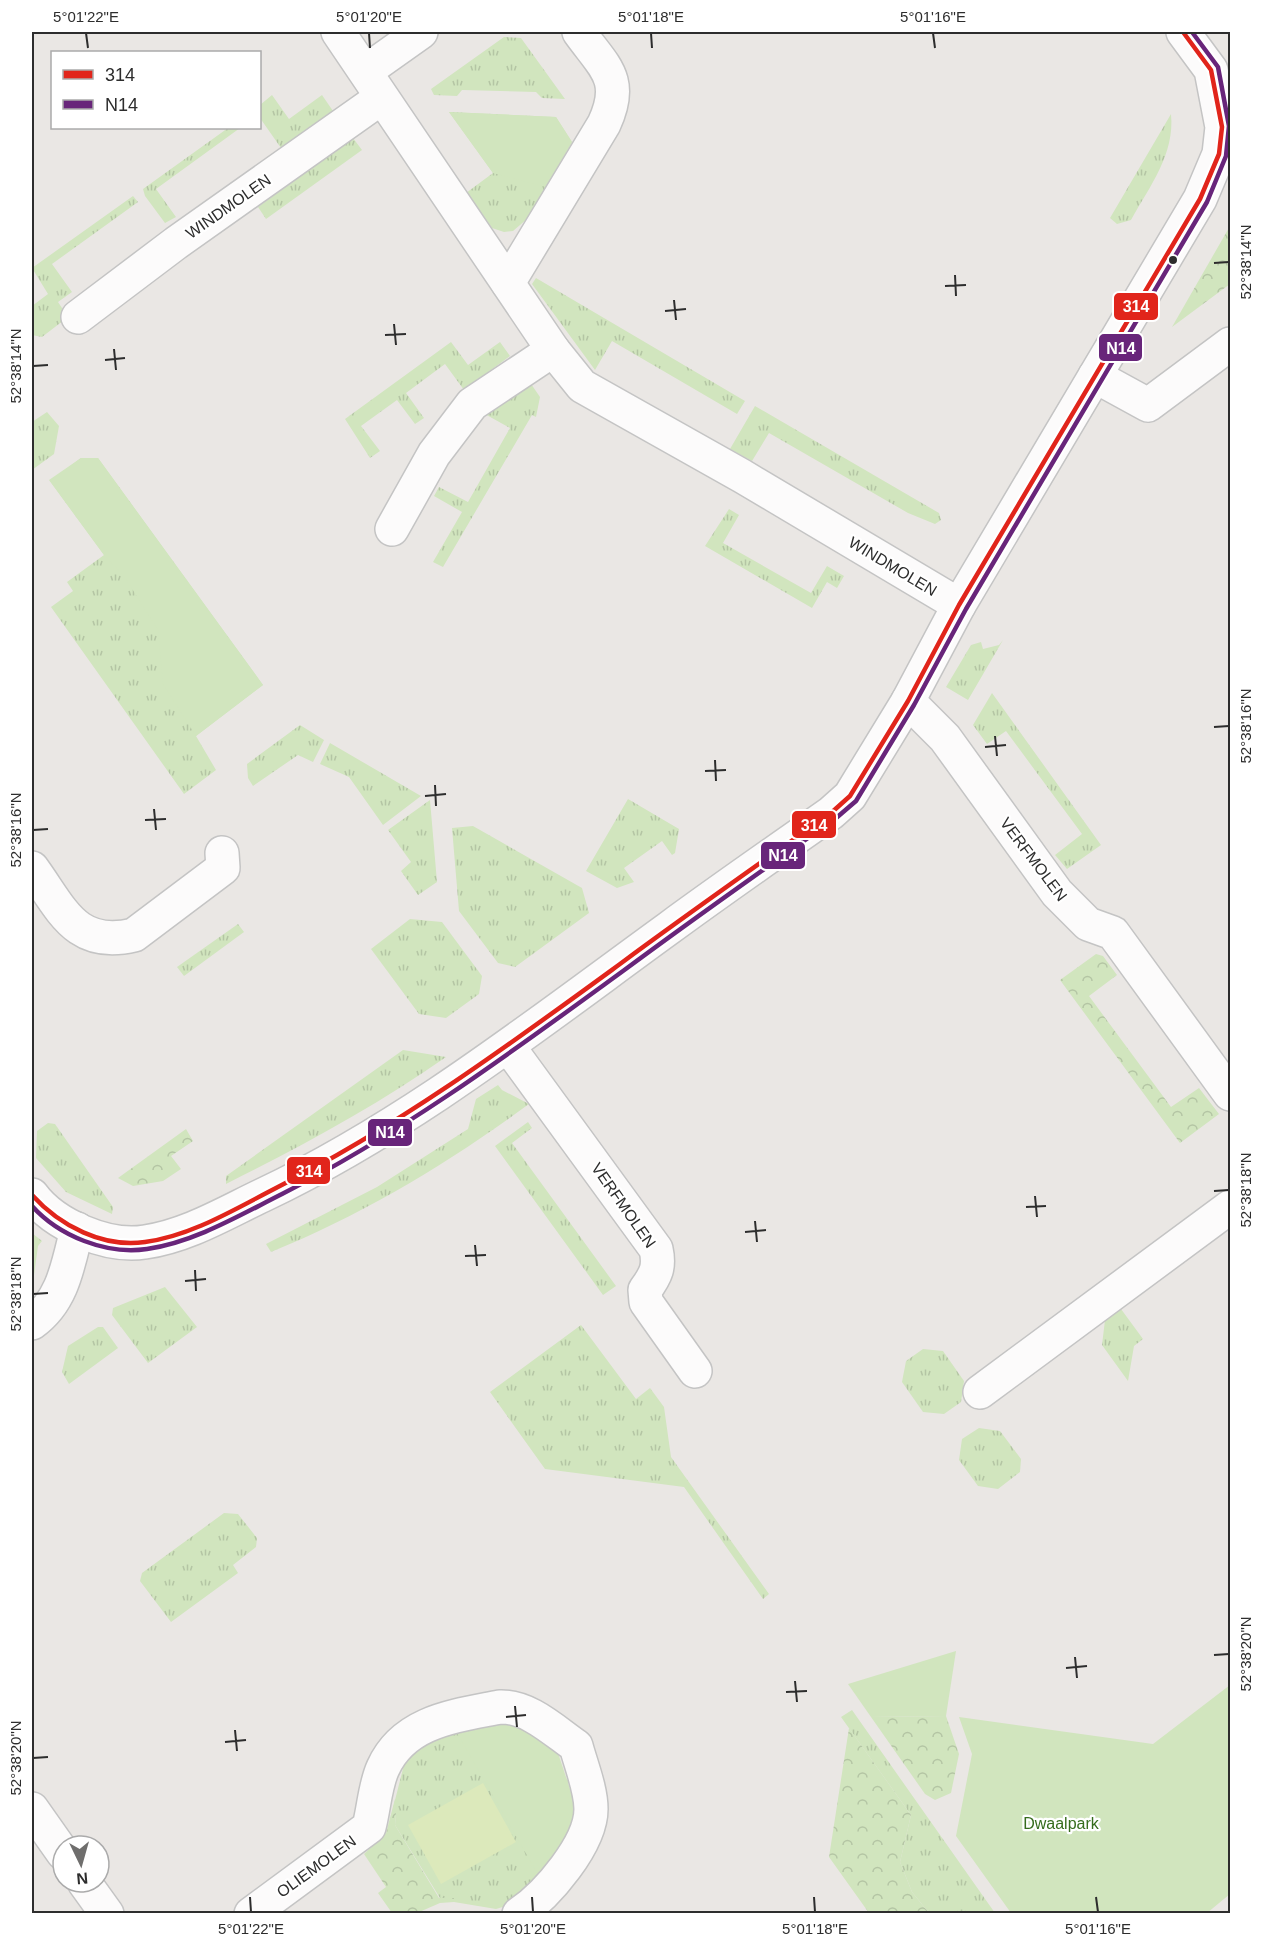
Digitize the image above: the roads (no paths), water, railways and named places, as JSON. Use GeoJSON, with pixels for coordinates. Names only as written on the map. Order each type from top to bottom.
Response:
{"type":"FeatureCollection","features":[{"type":"Feature","properties":{"kind":"street","name":"WINDMOLEN"},"geometry":{"type":"LineString","coordinates":[[338,32],[553,350],[582,386],[742,476],[958,605]]}},
{"type":"Feature","properties":{"kind":"street","name":"WINDMOLEN"},"geometry":{"type":"LineString","coordinates":[[78,317],[373,84],[422,32]]}},
{"type":"Feature","properties":{"kind":"street"},"geometry":{"type":"LineString","coordinates":[[508,283],[604,124],[614,101],[613,81],[579,32]]}},
{"type":"Feature","properties":{"kind":"street"},"geometry":{"type":"LineString","coordinates":[[32,1195],[41,1208],[77,1229],[112,1240],[143,1243],[179,1234],[291,1182],[387,1129],[508,1046],[831,813],[850,796],[908,701],[958,605],[1200,199],[1219,154],[1222,127],[1211,70],[1184,32]]}},
{"type":"Feature","properties":{"kind":"street"},"geometry":{"type":"LineString","coordinates":[[1095,376],[1148,405],[1230,344]]}},
{"type":"Feature","properties":{"kind":"street"},"geometry":{"type":"LineString","coordinates":[[392,529],[434,454],[472,404],[553,350]]}},
{"type":"Feature","properties":{"kind":"street","name":"VERFMOLEN"},"geometry":{"type":"LineString","coordinates":[[908,701],[945,738],[1057,893],[1088,924],[1113,933],[1230,1094]]}},
{"type":"Feature","properties":{"kind":"street"},"geometry":{"type":"LineString","coordinates":[[32,868],[71,922],[82,932],[116,939],[134,935],[223,868],[222,853]]}},
{"type":"Feature","properties":{"kind":"street","name":"VERFMOLEN"},"geometry":{"type":"LineString","coordinates":[[508,1046],[656,1249],[659,1263],[657,1275],[645,1290],[646,1302],[695,1371]]}},
{"type":"Feature","properties":{"kind":"street"},"geometry":{"type":"LineString","coordinates":[[980,1392],[1230,1208]]}},
{"type":"Feature","properties":{"kind":"street"},"geometry":{"type":"LineString","coordinates":[[32,1323],[46,1313],[59,1293],[77,1229]]}},
{"type":"Feature","properties":{"kind":"street","name":"OLIEMOLEN"},"geometry":{"type":"LineString","coordinates":[[251,1914],[369,1827],[382,1769],[400,1741],[426,1724],[490,1709],[512,1707],[523,1711],[576,1746],[591,1810],[582,1842],[557,1881],[519,1914]]}},
{"type":"Feature","properties":{"kind":"street"},"geometry":{"type":"LineString","coordinates":[[32,1809],[51,1836]]}},
{"type":"Feature","properties":{"kind":"street"},"geometry":{"type":"LineString","coordinates":[[93,1894],[107,1914]]}},
{"type":"Feature","properties":{"kind":"park label","name":"Dwaalpark"},"geometry":{"type":"Point","coordinates":[1061,1823]}}]}
